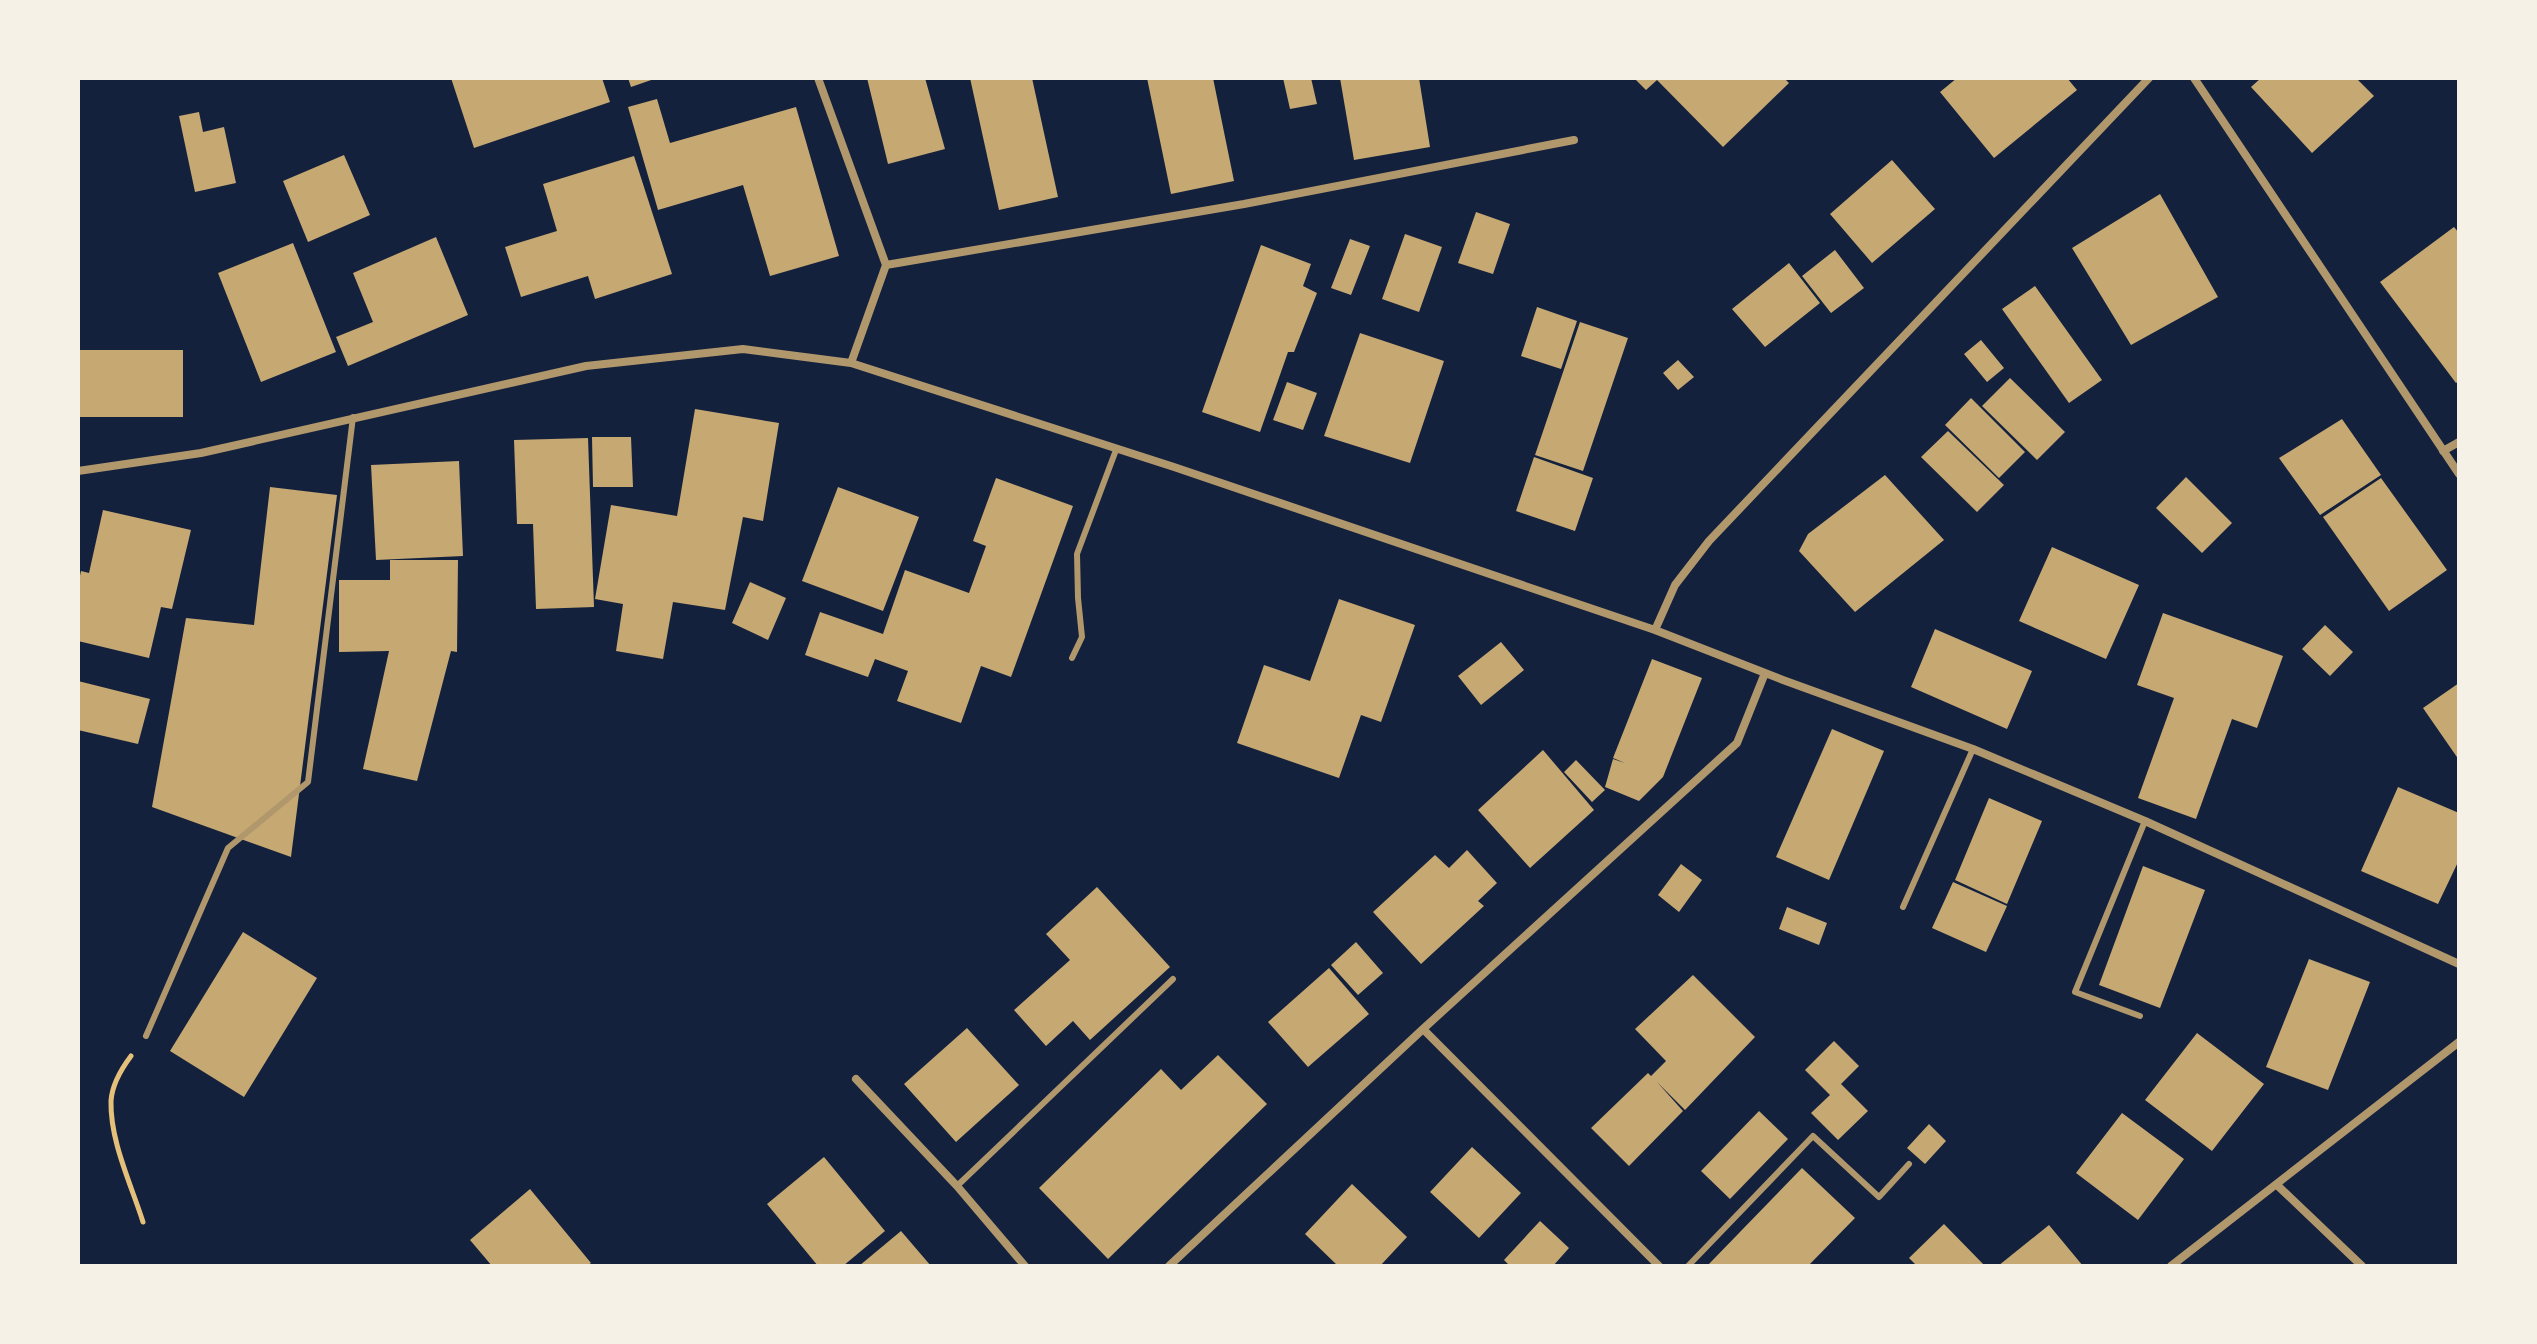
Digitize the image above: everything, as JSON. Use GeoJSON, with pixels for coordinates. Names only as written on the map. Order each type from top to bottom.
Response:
{"type":"FeatureCollection","features":[{"type":"Feature","properties":{"kind":"street"},"geometry":{"type":"LineString","coordinates":[[818,78],[886,265],[851,363]]}},
{"type":"Feature","properties":{"kind":"street"},"geometry":{"type":"LineString","coordinates":[[1655,630],[1675,585],[1709,541],[2149,78]]}},
{"type":"Feature","properties":{"kind":"street"},"geometry":{"type":"LineString","coordinates":[[2194,78],[2459,474]]}},
{"type":"Feature","properties":{"kind":"street"},"geometry":{"type":"LineString","coordinates":[[886,265],[1244,204],[1574,140]]}},
{"type":"Feature","properties":{"kind":"street"},"geometry":{"type":"LineString","coordinates":[[78,471],[201,453],[586,366],[743,349],[851,363],[1174,467],[1655,630],[1973,749],[2145,821],[2459,964]]}},
{"type":"Feature","properties":{"kind":"street"},"geometry":{"type":"LineString","coordinates":[[2443,451],[2459,442]]}},
{"type":"Feature","properties":{"kind":"street"},"geometry":{"type":"LineString","coordinates":[[1169,1266],[1737,743],[1765,673]]}},
{"type":"Feature","properties":{"kind":"street"},"geometry":{"type":"LineString","coordinates":[[1423,1029],[1659,1266]]}},
{"type":"Feature","properties":{"kind":"street"},"geometry":{"type":"LineString","coordinates":[[2171,1266],[2459,1042]]}},
{"type":"Feature","properties":{"kind":"street"},"geometry":{"type":"LineString","coordinates":[[856,1079],[957,1186],[1025,1266]]}},
{"type":"Feature","properties":{"kind":"street"},"geometry":{"type":"LineString","coordinates":[[2277,1185],[2362,1266]]}},
{"type":"Feature","properties":{"kind":"lane"},"geometry":{"type":"LineString","coordinates":[[146,1036],[228,848],[308,782],[353,417]]}},
{"type":"Feature","properties":{"kind":"lane"},"geometry":{"type":"LineString","coordinates":[[1072,658],[1082,637],[1077,554],[1116,450]]}},
{"type":"Feature","properties":{"kind":"lane"},"geometry":{"type":"LineString","coordinates":[[1903,907],[1973,749]]}},
{"type":"Feature","properties":{"kind":"lane"},"geometry":{"type":"LineString","coordinates":[[2140,1016],[2075,992],[2145,821]]}},
{"type":"Feature","properties":{"kind":"lane"},"geometry":{"type":"LineString","coordinates":[[957,1186],[1173,979]]}},
{"type":"Feature","properties":{"kind":"lane"},"geometry":{"type":"LineString","coordinates":[[1688,1266],[1813,1136],[1879,1197],[1909,1164]]}},
{"type":"Feature","properties":{"kind":"path"},"geometry":{"type":"LineString","coordinates":[[143,1222],[120,1151],[111,1098],[121,1070],[146,1036]]}},
{"type":"Feature","properties":{"kind":"building"},"geometry":{"type":"Polygon","coordinates":[[[451,78],[602,78],[610,102],[474,148],[451,78]]]}},
{"type":"Feature","properties":{"kind":"building"},"geometry":{"type":"Polygon","coordinates":[[[628,78],[657,78],[631,87],[628,78]]]}},
{"type":"Feature","properties":{"kind":"building"},"geometry":{"type":"Polygon","coordinates":[[[867,78],[925,78],[945,149],[888,164],[867,78]]]}},
{"type":"Feature","properties":{"kind":"building"},"geometry":{"type":"Polygon","coordinates":[[[970,78],[1032,78],[1058,197],[999,210],[970,78]]]}},
{"type":"Feature","properties":{"kind":"building"},"geometry":{"type":"Polygon","coordinates":[[[1147,78],[1213,78],[1234,181],[1171,194],[1147,78]]]}},
{"type":"Feature","properties":{"kind":"building"},"geometry":{"type":"Polygon","coordinates":[[[1283,78],[1311,78],[1317,104],[1290,109],[1283,78]]]}},
{"type":"Feature","properties":{"kind":"building"},"geometry":{"type":"Polygon","coordinates":[[[1340,78],[1419,78],[1430,147],[1354,160],[1340,78]]]}},
{"type":"Feature","properties":{"kind":"building"},"geometry":{"type":"Polygon","coordinates":[[[1634,78],[1784,78],[1789,83],[1723,147],[1657,80],[1646,90],[1634,78]]]}},
{"type":"Feature","properties":{"kind":"building"},"geometry":{"type":"Polygon","coordinates":[[[1957,78],[2067,78],[2077,90],[1994,158],[1940,92],[1957,78]]]}},
{"type":"Feature","properties":{"kind":"building"},"geometry":{"type":"Polygon","coordinates":[[[2261,78],[2356,78],[2374,96],[2312,153],[2251,87],[2261,78]]]}},
{"type":"Feature","properties":{"kind":"building"},"geometry":{"type":"Polygon","coordinates":[[[657,99],[670,143],[796,107],[839,256],[770,276],[743,185],[658,210],[628,107],[657,99]]]}},
{"type":"Feature","properties":{"kind":"building"},"geometry":{"type":"Polygon","coordinates":[[[199,112],[203,132],[224,127],[236,183],[195,192],[179,116],[199,112]]]}},
{"type":"Feature","properties":{"kind":"building"},"geometry":{"type":"Polygon","coordinates":[[[344,155],[370,215],[308,242],[283,181],[344,155]]]}},
{"type":"Feature","properties":{"kind":"building"},"geometry":{"type":"Polygon","coordinates":[[[634,156],[672,274],[595,299],[588,276],[521,297],[505,247],[557,231],[543,184],[634,156]]]}},
{"type":"Feature","properties":{"kind":"building"},"geometry":{"type":"Polygon","coordinates":[[[1892,160],[1935,209],[1872,263],[1830,214],[1892,160]]]}},
{"type":"Feature","properties":{"kind":"building"},"geometry":{"type":"Polygon","coordinates":[[[2160,194],[2218,297],[2131,345],[2072,248],[2160,194]]]}},
{"type":"Feature","properties":{"kind":"building"},"geometry":{"type":"Polygon","coordinates":[[[1476,212],[1510,224],[1493,274],[1458,263],[1476,212]]]}},
{"type":"Feature","properties":{"kind":"building"},"geometry":{"type":"Polygon","coordinates":[[[2454,227],[2459,233],[2459,381],[2456,383],[2380,282],[2454,227]]]}},
{"type":"Feature","properties":{"kind":"building"},"geometry":{"type":"Polygon","coordinates":[[[1405,234],[1442,247],[1419,312],[1382,299],[1405,234]]]}},
{"type":"Feature","properties":{"kind":"building"},"geometry":{"type":"Polygon","coordinates":[[[436,237],[468,315],[348,366],[336,337],[373,322],[353,273],[436,237]]]}},
{"type":"Feature","properties":{"kind":"building"},"geometry":{"type":"Polygon","coordinates":[[[1350,239],[1370,246],[1351,295],[1331,288],[1350,239]]]}},
{"type":"Feature","properties":{"kind":"building"},"geometry":{"type":"Polygon","coordinates":[[[293,243],[336,352],[261,382],[218,273],[293,243]]]}},
{"type":"Feature","properties":{"kind":"building"},"geometry":{"type":"Polygon","coordinates":[[[1261,245],[1311,264],[1303,286],[1317,293],[1294,352],[1288,352],[1260,432],[1202,412],[1261,245]]]}},
{"type":"Feature","properties":{"kind":"building"},"geometry":{"type":"Polygon","coordinates":[[[1835,250],[1864,288],[1831,313],[1802,276],[1835,250]]]}},
{"type":"Feature","properties":{"kind":"building"},"geometry":{"type":"Polygon","coordinates":[[[1789,263],[1820,303],[1765,347],[1732,309],[1789,263]]]}},
{"type":"Feature","properties":{"kind":"building"},"geometry":{"type":"Polygon","coordinates":[[[2035,286],[2102,380],[2069,403],[2002,309],[2035,286]]]}},
{"type":"Feature","properties":{"kind":"building"},"geometry":{"type":"Polygon","coordinates":[[[1537,307],[1577,321],[1561,369],[1521,356],[1537,307]]]}},
{"type":"Feature","properties":{"kind":"building"},"geometry":{"type":"Polygon","coordinates":[[[1580,322],[1628,338],[1583,471],[1535,455],[1580,322]]]}},
{"type":"Feature","properties":{"kind":"building"},"geometry":{"type":"Polygon","coordinates":[[[1360,333],[1444,361],[1410,463],[1324,436],[1360,333]]]}},
{"type":"Feature","properties":{"kind":"building"},"geometry":{"type":"Polygon","coordinates":[[[1981,340],[2004,368],[1987,382],[1964,354],[1981,340]]]}},
{"type":"Feature","properties":{"kind":"building"},"geometry":{"type":"Polygon","coordinates":[[[78,350],[183,350],[183,417],[78,417],[78,350]]]}},
{"type":"Feature","properties":{"kind":"building"},"geometry":{"type":"Polygon","coordinates":[[[1678,360],[1694,377],[1678,390],[1663,373],[1678,360]]]}},
{"type":"Feature","properties":{"kind":"building"},"geometry":{"type":"Polygon","coordinates":[[[2010,378],[2065,432],[2037,460],[1982,406],[2010,378]]]}},
{"type":"Feature","properties":{"kind":"building"},"geometry":{"type":"Polygon","coordinates":[[[1287,382],[1317,393],[1303,430],[1273,420],[1287,382]]]}},
{"type":"Feature","properties":{"kind":"building"},"geometry":{"type":"Polygon","coordinates":[[[1971,398],[2025,452],[1999,478],[1945,425],[1971,398]]]}},
{"type":"Feature","properties":{"kind":"building"},"geometry":{"type":"Polygon","coordinates":[[[695,409],[779,423],[763,521],[743,517],[725,610],[673,602],[663,659],[616,651],[623,604],[595,599],[611,505],[677,516],[695,409]]]}},
{"type":"Feature","properties":{"kind":"building"},"geometry":{"type":"Polygon","coordinates":[[[2342,419],[2381,475],[2320,515],[2279,458],[2342,419]]]}},
{"type":"Feature","properties":{"kind":"building"},"geometry":{"type":"Polygon","coordinates":[[[1948,431],[2004,485],[1977,512],[1921,457],[1948,431]]]}},
{"type":"Feature","properties":{"kind":"building"},"geometry":{"type":"Polygon","coordinates":[[[592,437],[631,437],[633,487],[593,487],[592,437]]]}},
{"type":"Feature","properties":{"kind":"building"},"geometry":{"type":"Polygon","coordinates":[[[588,438],[594,607],[536,609],[533,524],[517,524],[514,440],[588,438]]]}},
{"type":"Feature","properties":{"kind":"building"},"geometry":{"type":"Polygon","coordinates":[[[1534,457],[1593,478],[1575,531],[1516,511],[1534,457]]]}},
{"type":"Feature","properties":{"kind":"building"},"geometry":{"type":"Polygon","coordinates":[[[459,461],[463,556],[376,560],[371,465],[459,461]]]}},
{"type":"Feature","properties":{"kind":"building"},"geometry":{"type":"Polygon","coordinates":[[[1885,475],[1944,540],[1855,612],[1799,551],[1808,534],[1885,475]]]}},
{"type":"Feature","properties":{"kind":"building"},"geometry":{"type":"Polygon","coordinates":[[[2186,477],[2232,523],[2202,553],[2156,508],[2186,477]]]}},
{"type":"Feature","properties":{"kind":"building"},"geometry":{"type":"Polygon","coordinates":[[[996,478],[1073,506],[1011,677],[981,666],[961,723],[897,701],[908,671],[875,659],[868,677],[805,655],[820,612],[883,634],[905,570],[969,593],[986,546],[973,541],[996,478]]]}},
{"type":"Feature","properties":{"kind":"building"},"geometry":{"type":"Polygon","coordinates":[[[2381,478],[2447,570],[2389,611],[2323,517],[2381,478]]]}},
{"type":"Feature","properties":{"kind":"building"},"geometry":{"type":"Polygon","coordinates":[[[270,487],[337,495],[291,857],[152,807],[186,618],[254,625],[270,487]]]}},
{"type":"Feature","properties":{"kind":"building"},"geometry":{"type":"Polygon","coordinates":[[[838,487],[919,517],[883,611],[802,581],[838,487]]]}},
{"type":"Feature","properties":{"kind":"building"},"geometry":{"type":"Polygon","coordinates":[[[103,510],[191,530],[172,609],[161,607],[149,658],[78,641],[78,585],[81,571],[89,573],[103,510]]]}},
{"type":"Feature","properties":{"kind":"building"},"geometry":{"type":"Polygon","coordinates":[[[2052,547],[2139,585],[2106,659],[2019,621],[2052,547]]]}},
{"type":"Feature","properties":{"kind":"building"},"geometry":{"type":"Polygon","coordinates":[[[390,560],[458,560],[457,652],[451,651],[417,781],[363,769],[389,651],[339,652],[339,580],[390,580],[390,560]]]}},
{"type":"Feature","properties":{"kind":"building"},"geometry":{"type":"Polygon","coordinates":[[[750,582],[786,598],[768,640],[732,623],[750,582]]]}},
{"type":"Feature","properties":{"kind":"building"},"geometry":{"type":"Polygon","coordinates":[[[1339,599],[1415,625],[1381,722],[1361,715],[1339,778],[1237,743],[1264,665],[1310,681],[1339,599]]]}},
{"type":"Feature","properties":{"kind":"building"},"geometry":{"type":"Polygon","coordinates":[[[2163,613],[2283,656],[2257,728],[2232,719],[2196,819],[2138,798],[2174,698],[2137,685],[2163,613]]]}},
{"type":"Feature","properties":{"kind":"building"},"geometry":{"type":"Polygon","coordinates":[[[2325,625],[2353,652],[2330,676],[2302,649],[2325,625]]]}},
{"type":"Feature","properties":{"kind":"building"},"geometry":{"type":"Polygon","coordinates":[[[1935,629],[2032,671],[2007,729],[1911,687],[1935,629]]]}},
{"type":"Feature","properties":{"kind":"building"},"geometry":{"type":"Polygon","coordinates":[[[1501,642],[1524,670],[1481,705],[1458,676],[1501,642]]]}},
{"type":"Feature","properties":{"kind":"building"},"geometry":{"type":"Polygon","coordinates":[[[1652,659],[1702,678],[1663,777],[1639,801],[1605,787],[1613,759],[1625,763],[1613,758],[1652,659]]]}},
{"type":"Feature","properties":{"kind":"building"},"geometry":{"type":"Polygon","coordinates":[[[78,681],[150,699],[138,744],[78,730],[78,681]]]}},
{"type":"Feature","properties":{"kind":"building"},"geometry":{"type":"Polygon","coordinates":[[[2459,683],[2459,760],[2423,708],[2459,683]]]}},
{"type":"Feature","properties":{"kind":"building"},"geometry":{"type":"Polygon","coordinates":[[[1832,729],[1884,751],[1829,880],[1776,857],[1832,729]]]}},
{"type":"Feature","properties":{"kind":"building"},"geometry":{"type":"Polygon","coordinates":[[[1543,750],[1594,810],[1530,868],[1478,810],[1543,750]]]}},
{"type":"Feature","properties":{"kind":"building"},"geometry":{"type":"Polygon","coordinates":[[[1576,760],[1605,790],[1592,802],[1564,772],[1576,760]]]}},
{"type":"Feature","properties":{"kind":"building"},"geometry":{"type":"Polygon","coordinates":[[[2398,787],[2459,813],[2459,860],[2438,904],[2361,871],[2398,787]]]}},
{"type":"Feature","properties":{"kind":"building"},"geometry":{"type":"Polygon","coordinates":[[[1989,798],[2042,821],[2007,904],[1955,880],[1989,798]]]}},
{"type":"Feature","properties":{"kind":"building"},"geometry":{"type":"Polygon","coordinates":[[[1467,850],[1497,883],[1478,901],[1484,906],[1421,964],[1373,912],[1435,855],[1449,868],[1467,850]]]}},
{"type":"Feature","properties":{"kind":"building"},"geometry":{"type":"Polygon","coordinates":[[[1681,864],[1702,880],[1679,912],[1658,895],[1681,864]]]}},
{"type":"Feature","properties":{"kind":"building"},"geometry":{"type":"Polygon","coordinates":[[[2143,866],[2205,890],[2160,1008],[2099,985],[2143,866]]]}},
{"type":"Feature","properties":{"kind":"building"},"geometry":{"type":"Polygon","coordinates":[[[1953,882],[2007,906],[1986,952],[1932,928],[1953,882]]]}},
{"type":"Feature","properties":{"kind":"building"},"geometry":{"type":"Polygon","coordinates":[[[1097,887],[1170,967],[1090,1040],[1073,1021],[1046,1046],[1014,1010],[1070,960],[1046,934],[1097,887]]]}},
{"type":"Feature","properties":{"kind":"building"},"geometry":{"type":"Polygon","coordinates":[[[1787,907],[1827,923],[1819,945],[1779,929],[1787,907]]]}},
{"type":"Feature","properties":{"kind":"building"},"geometry":{"type":"Polygon","coordinates":[[[243,932],[317,978],[244,1097],[170,1051],[243,932]]]}},
{"type":"Feature","properties":{"kind":"building"},"geometry":{"type":"Polygon","coordinates":[[[1356,942],[1383,973],[1358,995],[1331,965],[1356,942]]]}},
{"type":"Feature","properties":{"kind":"building"},"geometry":{"type":"Polygon","coordinates":[[[2309,959],[2370,982],[2328,1090],[2266,1067],[2309,959]]]}},
{"type":"Feature","properties":{"kind":"building"},"geometry":{"type":"Polygon","coordinates":[[[1329,968],[1369,1014],[1308,1067],[1268,1022],[1329,968]]]}},
{"type":"Feature","properties":{"kind":"building"},"geometry":{"type":"Polygon","coordinates":[[[1693,975],[1755,1037],[1685,1110],[1657,1082],[1683,1111],[1629,1166],[1591,1128],[1648,1073],[1651,1076],[1666,1061],[1635,1029],[1693,975]]]}},
{"type":"Feature","properties":{"kind":"building"},"geometry":{"type":"Polygon","coordinates":[[[967,1028],[1019,1085],[956,1142],[904,1084],[967,1028]]]}},
{"type":"Feature","properties":{"kind":"building"},"geometry":{"type":"Polygon","coordinates":[[[2197,1033],[2264,1084],[2212,1151],[2145,1100],[2197,1033]]]}},
{"type":"Feature","properties":{"kind":"building"},"geometry":{"type":"Polygon","coordinates":[[[1834,1041],[1859,1066],[1841,1084],[1868,1111],[1838,1140],[1811,1113],[1830,1095],[1805,1070],[1834,1041]]]}},
{"type":"Feature","properties":{"kind":"building"},"geometry":{"type":"Polygon","coordinates":[[[1218,1055],[1267,1104],[1108,1259],[1039,1188],[1161,1069],[1181,1090],[1218,1055]]]}},
{"type":"Feature","properties":{"kind":"building"},"geometry":{"type":"Polygon","coordinates":[[[1759,1111],[1788,1139],[1730,1199],[1701,1171],[1759,1111]]]}},
{"type":"Feature","properties":{"kind":"building"},"geometry":{"type":"Polygon","coordinates":[[[2122,1113],[2184,1159],[2138,1220],[2076,1173],[2122,1113]]]}},
{"type":"Feature","properties":{"kind":"building"},"geometry":{"type":"Polygon","coordinates":[[[1929,1124],[1946,1141],[1925,1164],[1907,1148],[1929,1124]]]}},
{"type":"Feature","properties":{"kind":"building"},"geometry":{"type":"Polygon","coordinates":[[[1472,1147],[1521,1193],[1479,1238],[1430,1192],[1472,1147]]]}},
{"type":"Feature","properties":{"kind":"building"},"geometry":{"type":"Polygon","coordinates":[[[824,1157],[885,1231],[843,1266],[818,1266],[767,1204],[824,1157]]]}},
{"type":"Feature","properties":{"kind":"building"},"geometry":{"type":"Polygon","coordinates":[[[1802,1168],[1855,1218],[1808,1266],[1707,1266],[1802,1168]]]}},
{"type":"Feature","properties":{"kind":"building"},"geometry":{"type":"Polygon","coordinates":[[[1352,1184],[1407,1237],[1380,1266],[1338,1266],[1305,1234],[1352,1184]]]}},
{"type":"Feature","properties":{"kind":"building"},"geometry":{"type":"Polygon","coordinates":[[[530,1189],[591,1263],[587,1266],[492,1266],[470,1240],[530,1189]]]}},
{"type":"Feature","properties":{"kind":"building"},"geometry":{"type":"Polygon","coordinates":[[[1540,1221],[1569,1248],[1553,1266],[1510,1266],[1504,1260],[1540,1221]]]}},
{"type":"Feature","properties":{"kind":"building"},"geometry":{"type":"Polygon","coordinates":[[[1944,1224],[1985,1266],[1917,1266],[1909,1258],[1944,1224]]]}},
{"type":"Feature","properties":{"kind":"building"},"geometry":{"type":"Polygon","coordinates":[[[2049,1225],[2083,1266],[1998,1266],[2049,1225]]]}},
{"type":"Feature","properties":{"kind":"building"},"geometry":{"type":"Polygon","coordinates":[[[901,1231],[931,1266],[859,1266],[901,1231]]]}}]}
